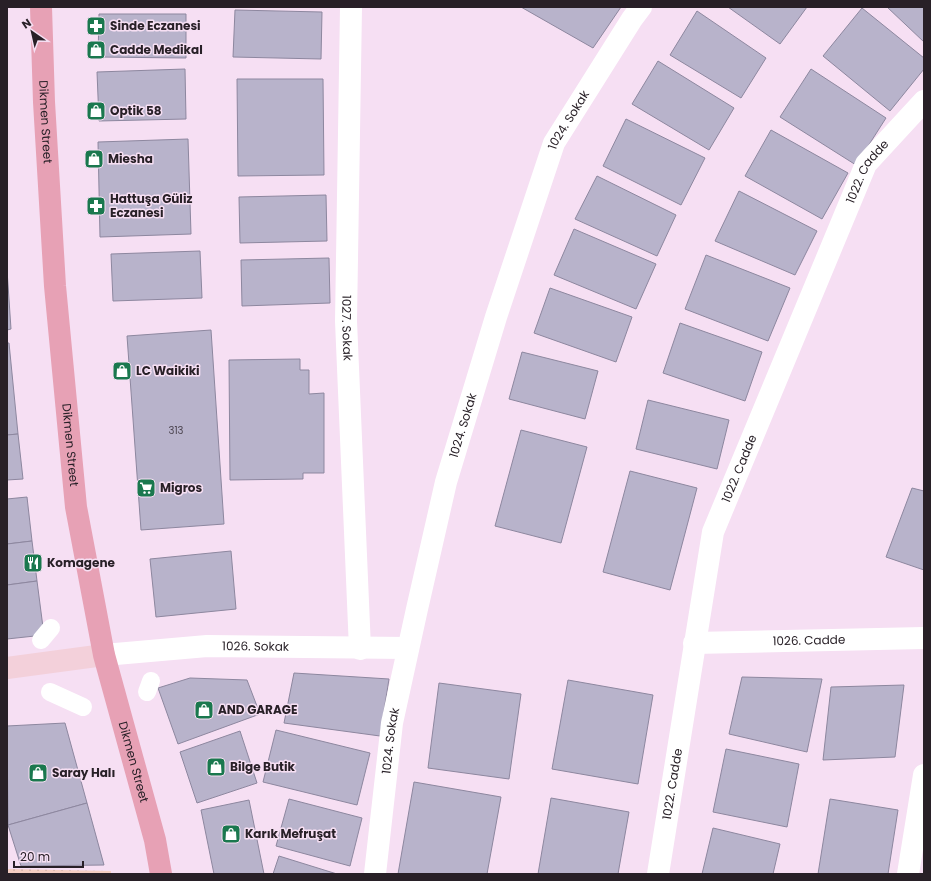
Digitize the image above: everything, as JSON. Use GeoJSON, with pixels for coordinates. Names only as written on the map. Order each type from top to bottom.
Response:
{"type":"FeatureCollection","features":[{"type":"Feature","properties":{"kind":"main road","name":"Dikmen Street"},"geometry":{"type":"LineString","coordinates":[[41,7],[44,102],[55,286],[75,499],[104,655],[155,840],[161,874]]}},
{"type":"Feature","properties":{"kind":"main road"},"geometry":{"type":"LineString","coordinates":[[7,668],[104,655]]}},
{"type":"Feature","properties":{"kind":"street","name":"1027. Sokak"},"geometry":{"type":"LineString","coordinates":[[351,7],[346,321],[360,649]]}},
{"type":"Feature","properties":{"kind":"street","name":"1024. Sokak"},"geometry":{"type":"LineString","coordinates":[[375,874],[392,723],[408,648],[446,482],[496,317],[554,143],[641,7]]}},
{"type":"Feature","properties":{"kind":"street","name":"1022. Cadde"},"geometry":{"type":"LineString","coordinates":[[658,874],[713,532],[866,164],[924,101]]}},
{"type":"Feature","properties":{"kind":"street","name":"1026. Cadde"},"geometry":{"type":"LineString","coordinates":[[694,643],[924,638]]}},
{"type":"Feature","properties":{"kind":"street","name":"1026. Sokak"},"geometry":{"type":"LineString","coordinates":[[104,655],[207,646],[360,649],[408,648]]}},
{"type":"Feature","properties":{"kind":"street"},"geometry":{"type":"LineString","coordinates":[[50,692],[83,707]]}},
{"type":"Feature","properties":{"kind":"street"},"geometry":{"type":"LineString","coordinates":[[914,864],[924,775]]}},
{"type":"Feature","properties":{"kind":"shaded area"},"geometry":{"type":"Polygon","coordinates":[[[7,869],[111,871],[111,874],[7,874],[7,869]]]}},
{"type":"Feature","properties":{"kind":"building"},"geometry":{"type":"Polygon","coordinates":[[[521,7],[621,7],[593,48],[521,7]]]}},
{"type":"Feature","properties":{"kind":"building"},"geometry":{"type":"Polygon","coordinates":[[[728,7],[807,7],[780,44],[728,7]]]}},
{"type":"Feature","properties":{"kind":"building"},"geometry":{"type":"Polygon","coordinates":[[[887,7],[924,7],[924,42],[887,7]]]}},
{"type":"Feature","properties":{"kind":"building"},"geometry":{"type":"Polygon","coordinates":[[[862,8],[924,58],[924,69],[890,111],[823,56],[862,8]]]}},
{"type":"Feature","properties":{"kind":"building"},"geometry":{"type":"Polygon","coordinates":[[[235,10],[322,12],[321,59],[233,57],[235,10]]]}},
{"type":"Feature","properties":{"kind":"building"},"geometry":{"type":"Polygon","coordinates":[[[697,11],[766,58],[741,98],[670,55],[697,11]]]}},
{"type":"Feature","properties":{"kind":"building"},"geometry":{"type":"Polygon","coordinates":[[[99,14],[186,14],[186,58],[98,57],[99,14]]]}},
{"type":"Feature","properties":{"kind":"building"},"geometry":{"type":"Polygon","coordinates":[[[658,61],[734,108],[709,150],[632,104],[658,61]]]}},
{"type":"Feature","properties":{"kind":"building"},"geometry":{"type":"Polygon","coordinates":[[[185,69],[186,119],[99,121],[97,72],[185,69]]]}},
{"type":"Feature","properties":{"kind":"building"},"geometry":{"type":"Polygon","coordinates":[[[811,69],[886,118],[856,165],[780,117],[811,69]]]}},
{"type":"Feature","properties":{"kind":"building"},"geometry":{"type":"Polygon","coordinates":[[[237,79],[323,79],[324,175],[238,176],[237,79]]]}},
{"type":"Feature","properties":{"kind":"building"},"geometry":{"type":"Polygon","coordinates":[[[626,119],[705,158],[681,205],[603,166],[626,119]]]}},
{"type":"Feature","properties":{"kind":"building"},"geometry":{"type":"Polygon","coordinates":[[[771,130],[848,173],[822,219],[745,176],[771,130]]]}},
{"type":"Feature","properties":{"kind":"building"},"geometry":{"type":"Polygon","coordinates":[[[188,139],[191,234],[100,237],[98,142],[188,139]]]}},
{"type":"Feature","properties":{"kind":"building"},"geometry":{"type":"Polygon","coordinates":[[[597,176],[676,215],[657,256],[575,219],[597,176]]]}},
{"type":"Feature","properties":{"kind":"building"},"geometry":{"type":"Polygon","coordinates":[[[739,191],[817,231],[795,275],[715,241],[739,191]]]}},
{"type":"Feature","properties":{"kind":"building"},"geometry":{"type":"Polygon","coordinates":[[[326,195],[327,241],[240,243],[239,197],[326,195]]]}},
{"type":"Feature","properties":{"kind":"building"},"geometry":{"type":"Polygon","coordinates":[[[574,229],[656,264],[636,309],[554,275],[574,229]]]}},
{"type":"Feature","properties":{"kind":"building"},"geometry":{"type":"Polygon","coordinates":[[[200,251],[202,298],[113,301],[111,254],[200,251]]]}},
{"type":"Feature","properties":{"kind":"building"},"geometry":{"type":"Polygon","coordinates":[[[706,255],[790,288],[768,341],[685,309],[706,255]]]}},
{"type":"Feature","properties":{"kind":"building"},"geometry":{"type":"Polygon","coordinates":[[[329,258],[330,303],[242,306],[241,260],[329,258]]]}},
{"type":"Feature","properties":{"kind":"building"},"geometry":{"type":"Polygon","coordinates":[[[7,270],[11,329],[7,330],[7,270]]]}},
{"type":"Feature","properties":{"kind":"building"},"geometry":{"type":"Polygon","coordinates":[[[550,288],[632,317],[616,362],[534,333],[550,288]]]}},
{"type":"Feature","properties":{"kind":"building"},"geometry":{"type":"Polygon","coordinates":[[[680,323],[762,352],[745,401],[663,373],[680,323]]]}},
{"type":"Feature","properties":{"kind":"building"},"geometry":{"type":"Polygon","coordinates":[[[211,330],[224,524],[141,530],[127,336],[211,330]]]}},
{"type":"Feature","properties":{"kind":"building"},"geometry":{"type":"Polygon","coordinates":[[[7,343],[9,343],[18,434],[7,435],[7,343]]]}},
{"type":"Feature","properties":{"kind":"building"},"geometry":{"type":"Polygon","coordinates":[[[522,352],[598,371],[585,419],[509,399],[522,352]]]}},
{"type":"Feature","properties":{"kind":"building"},"geometry":{"type":"Polygon","coordinates":[[[300,359],[300,370],[309,370],[309,394],[324,393],[324,473],[303,473],[303,479],[230,480],[229,360],[300,359]]]}},
{"type":"Feature","properties":{"kind":"building"},"geometry":{"type":"Polygon","coordinates":[[[648,400],[729,420],[717,469],[636,449],[648,400]]]}},
{"type":"Feature","properties":{"kind":"building"},"geometry":{"type":"Polygon","coordinates":[[[521,430],[587,447],[561,543],[495,526],[521,430]]]}},
{"type":"Feature","properties":{"kind":"building"},"geometry":{"type":"Polygon","coordinates":[[[18,434],[23,479],[7,480],[7,435],[18,434]]]}},
{"type":"Feature","properties":{"kind":"building"},"geometry":{"type":"Polygon","coordinates":[[[630,471],[697,488],[670,590],[603,572],[630,471]]]}},
{"type":"Feature","properties":{"kind":"building"},"geometry":{"type":"Polygon","coordinates":[[[912,488],[924,491],[924,570],[886,557],[912,488]]]}},
{"type":"Feature","properties":{"kind":"building"},"geometry":{"type":"Polygon","coordinates":[[[27,497],[32,541],[7,544],[7,499],[27,497]]]}},
{"type":"Feature","properties":{"kind":"building"},"geometry":{"type":"Polygon","coordinates":[[[32,541],[37,581],[7,585],[7,544],[32,541]]]}},
{"type":"Feature","properties":{"kind":"building"},"geometry":{"type":"Polygon","coordinates":[[[231,551],[236,609],[156,617],[150,559],[231,551]]]}},
{"type":"Feature","properties":{"kind":"building"},"geometry":{"type":"Polygon","coordinates":[[[37,581],[44,635],[7,639],[7,585],[37,581]]]}},
{"type":"Feature","properties":{"kind":"building"},"geometry":{"type":"Polygon","coordinates":[[[294,673],[389,679],[380,736],[284,723],[294,673]]]}},
{"type":"Feature","properties":{"kind":"building"},"geometry":{"type":"Polygon","coordinates":[[[742,677],[822,679],[807,752],[729,734],[742,677]]]}},
{"type":"Feature","properties":{"kind":"building"},"geometry":{"type":"Polygon","coordinates":[[[190,678],[247,680],[260,714],[178,744],[158,688],[190,678]]]}},
{"type":"Feature","properties":{"kind":"building"},"geometry":{"type":"Polygon","coordinates":[[[568,680],[653,695],[638,784],[552,769],[568,680]]]}},
{"type":"Feature","properties":{"kind":"building"},"geometry":{"type":"Polygon","coordinates":[[[439,683],[521,694],[509,779],[428,768],[439,683]]]}},
{"type":"Feature","properties":{"kind":"building"},"geometry":{"type":"Polygon","coordinates":[[[904,685],[895,757],[823,760],[831,687],[904,685]]]}},
{"type":"Feature","properties":{"kind":"building"},"geometry":{"type":"Polygon","coordinates":[[[65,723],[87,803],[8,825],[7,726],[65,723]]]}},
{"type":"Feature","properties":{"kind":"building"},"geometry":{"type":"Polygon","coordinates":[[[276,730],[370,753],[357,805],[263,782],[276,730]]]}},
{"type":"Feature","properties":{"kind":"building"},"geometry":{"type":"Polygon","coordinates":[[[240,731],[257,783],[197,803],[180,752],[240,731]]]}},
{"type":"Feature","properties":{"kind":"building"},"geometry":{"type":"Polygon","coordinates":[[[726,749],[799,764],[787,827],[713,812],[726,749]]]}},
{"type":"Feature","properties":{"kind":"building"},"geometry":{"type":"Polygon","coordinates":[[[414,782],[501,797],[487,874],[398,874],[414,782]]]}},
{"type":"Feature","properties":{"kind":"building"},"geometry":{"type":"Polygon","coordinates":[[[551,798],[629,812],[618,874],[538,874],[551,798]]]}},
{"type":"Feature","properties":{"kind":"building"},"geometry":{"type":"Polygon","coordinates":[[[289,799],[362,818],[350,866],[276,846],[289,799]]]}},
{"type":"Feature","properties":{"kind":"building"},"geometry":{"type":"Polygon","coordinates":[[[830,799],[898,810],[888,874],[818,874],[830,799]]]}},
{"type":"Feature","properties":{"kind":"building"},"geometry":{"type":"Polygon","coordinates":[[[249,800],[264,874],[214,874],[201,810],[249,800]]]}},
{"type":"Feature","properties":{"kind":"building"},"geometry":{"type":"Polygon","coordinates":[[[87,803],[104,865],[21,866],[8,825],[87,803]]]}},
{"type":"Feature","properties":{"kind":"building"},"geometry":{"type":"Polygon","coordinates":[[[713,828],[780,844],[773,874],[702,874],[713,828]]]}},
{"type":"Feature","properties":{"kind":"building"},"geometry":{"type":"Polygon","coordinates":[[[279,856],[337,874],[273,874],[279,856]]]}},
{"type":"Feature","properties":{"kind":"place","name":"Sinde Eczanesi"},"geometry":{"type":"Point","coordinates":[96,26]}},
{"type":"Feature","properties":{"kind":"place","name":"Cadde Medikal"},"geometry":{"type":"Point","coordinates":[96,50]}},
{"type":"Feature","properties":{"kind":"place","name":"Optik 58"},"geometry":{"type":"Point","coordinates":[96,111]}},
{"type":"Feature","properties":{"kind":"place","name":"Miesha"},"geometry":{"type":"Point","coordinates":[94,159]}},
{"type":"Feature","properties":{"kind":"place","name":"Hattuşa Güliz Eczanesi"},"geometry":{"type":"Point","coordinates":[96,206]}},
{"type":"Feature","properties":{"kind":"place","name":"LC Waikiki"},"geometry":{"type":"Point","coordinates":[122,371]}},
{"type":"Feature","properties":{"kind":"place","name":"Migros"},"geometry":{"type":"Point","coordinates":[146,488]}},
{"type":"Feature","properties":{"kind":"place","name":"Komagene"},"geometry":{"type":"Point","coordinates":[33,563]}},
{"type":"Feature","properties":{"kind":"place","name":"AND GARAGE"},"geometry":{"type":"Point","coordinates":[204,710]}},
{"type":"Feature","properties":{"kind":"place","name":"Bilge Butik"},"geometry":{"type":"Point","coordinates":[216,767]}},
{"type":"Feature","properties":{"kind":"place","name":"Saray Halı"},"geometry":{"type":"Point","coordinates":[38,773]}},
{"type":"Feature","properties":{"kind":"place","name":"Karık Mefruşat"},"geometry":{"type":"Point","coordinates":[231,834]}}]}
